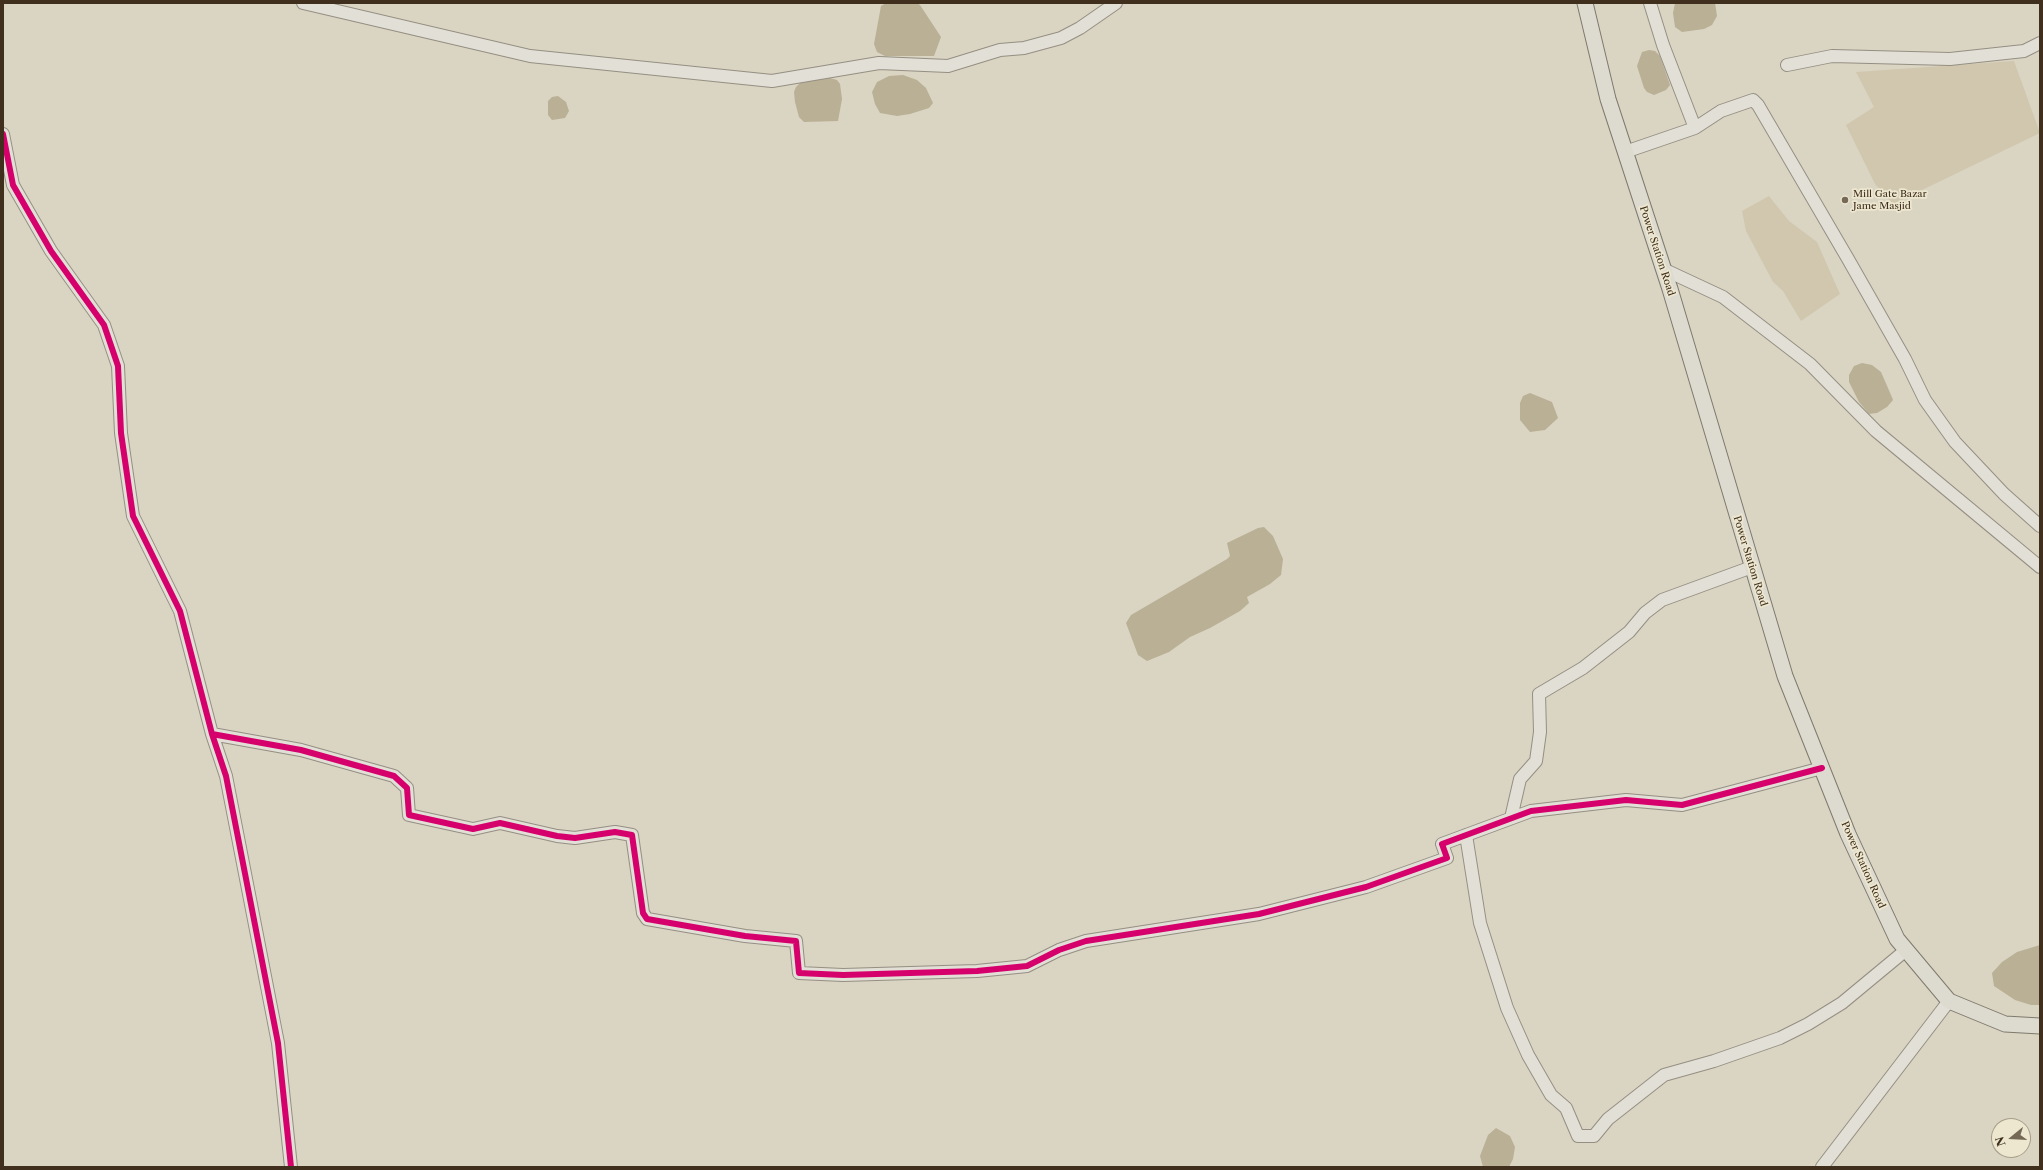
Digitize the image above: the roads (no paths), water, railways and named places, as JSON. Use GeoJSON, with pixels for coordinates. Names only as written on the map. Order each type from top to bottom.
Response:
{"type":"FeatureCollection","features":[{"type":"Feature","properties":{"kind":"main road","name":"Power Station Road"},"geometry":{"type":"LineString","coordinates":[[1585,3],[1608,99],[1663,269],[1785,676],[1848,834],[1897,939],[1949,1001],[2005,1024],[2040,1026]]}},
{"type":"Feature","properties":{"kind":"street"},"geometry":{"type":"LineString","coordinates":[[303,3],[530,56],[772,81],[879,62],[948,66],[1000,50],[1024,48],[1061,38],[1080,28],[1116,3]]}},
{"type":"Feature","properties":{"kind":"street"},"geometry":{"type":"LineString","coordinates":[[1650,3],[1695,128]]}},
{"type":"Feature","properties":{"kind":"street"},"geometry":{"type":"LineString","coordinates":[[1787,64],[1832,56],[1950,59],[2024,51],[2040,43]]}},
{"type":"Feature","properties":{"kind":"street"},"geometry":{"type":"LineString","coordinates":[[1625,152],[1695,128],[1721,111],[1753,100],[1758,105],[1875,305],[1905,358],[1925,400],[1955,442],[2004,494],[2040,526]]}},
{"type":"Feature","properties":{"kind":"street"},"geometry":{"type":"LineString","coordinates":[[3,134],[12,185],[51,251],[104,325],[118,366],[121,433],[133,516],[180,610],[212,734],[226,776],[278,1043],[291,1167]]}},
{"type":"Feature","properties":{"kind":"street"},"geometry":{"type":"LineString","coordinates":[[1663,269],[1724,297],[1810,364],[1876,431],[2040,567]]}},
{"type":"Feature","properties":{"kind":"street"},"geometry":{"type":"LineString","coordinates":[[1511,818],[1520,779],[1536,761],[1540,732],[1538,694],[1583,668],[1629,632],[1645,613],[1662,600],[1752,567]]}},
{"type":"Feature","properties":{"kind":"street"},"geometry":{"type":"LineString","coordinates":[[212,734],[301,750],[394,776],[407,788],[409,815],[473,829],[500,823],[557,836],[575,838],[615,832],[632,835],[643,913],[647,919],[745,936],[796,941],[799,973],[843,975],[977,971],[1027,966],[1059,950],[1086,941],[1259,914],[1366,887],[1447,858],[1442,844],[1531,811],[1626,800],[1682,805],[1822,768]]}},
{"type":"Feature","properties":{"kind":"street"},"geometry":{"type":"LineString","coordinates":[[1466,835],[1480,923],[1507,1008],[1528,1055],[1551,1095],[1566,1108],[1578,1136],[1594,1136],[1608,1119],[1664,1075],[1714,1061],[1780,1038],[1808,1024],[1842,1003],[1906,950]]}},
{"type":"Feature","properties":{"kind":"street"},"geometry":{"type":"LineString","coordinates":[[1822,1167],[1949,1001]]}},
{"type":"Feature","properties":{"kind":"place","name":"Mill Gate Bazar Jame Masjid"},"geometry":{"type":"Point","coordinates":[1845,200]}}]}
